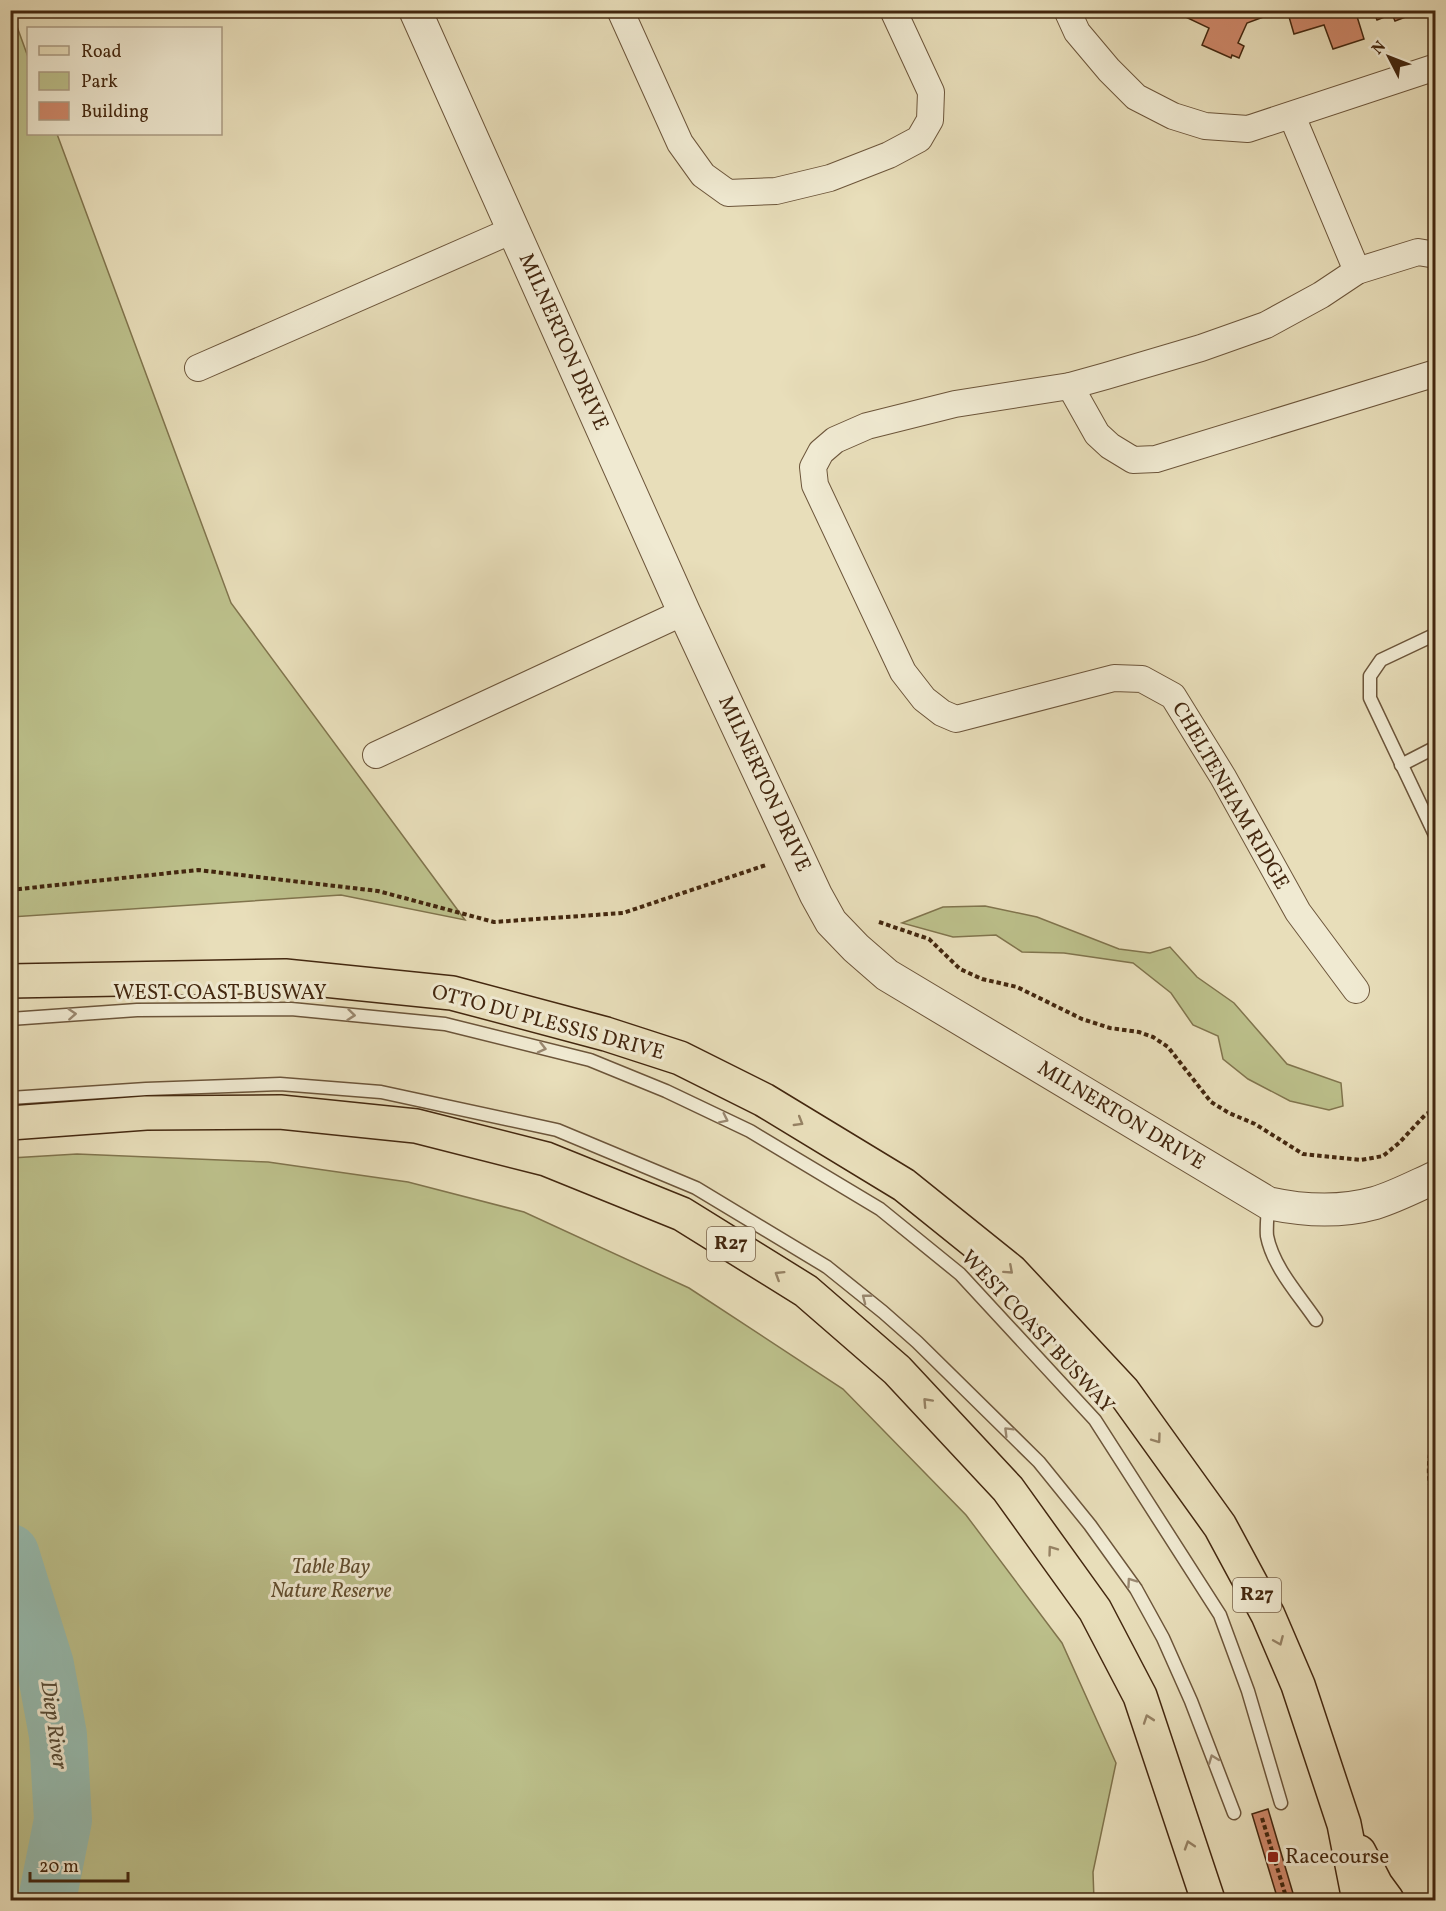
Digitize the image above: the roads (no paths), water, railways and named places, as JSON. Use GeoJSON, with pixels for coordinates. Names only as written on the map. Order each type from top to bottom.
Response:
{"type":"FeatureCollection","features":[{"type":"Feature","properties":{"kind":"main road","name":"OTTO DU PLESSIS DRIVE"},"geometry":{"type":"LineString","coordinates":[[10,981],[285,976],[452,993],[606,1034],[680,1058],[764,1100],[904,1185],[1011,1270],[1123,1391],[1220,1526],[1268,1615],[1298,1685],[1344,1824],[1359,1900]]}},
{"type":"Feature","properties":{"kind":"main road","name":"R27"},"geometry":{"type":"LineString","coordinates":[[10,1123],[48,1108],[146,1113],[280,1112],[417,1126],[546,1159],[682,1214],[806,1291],[897,1370],[1008,1488],[1095,1610],[1140,1696],[1208,1900]]}},
{"type":"Feature","properties":{"kind":"main road"},"geometry":{"type":"LineString","coordinates":[[1344,1824],[1376,1885],[1387,1900]]}},
{"type":"Feature","properties":{"kind":"street","name":"MILNERTON DRIVE"},"geometry":{"type":"LineString","coordinates":[[415,10],[684,612],[816,895],[831,922],[887,975],[1268,1203],[1298,1209],[1334,1210],[1376,1203],[1436,1177]]}},
{"type":"Feature","properties":{"kind":"street"},"geometry":{"type":"LineString","coordinates":[[620,10],[680,143],[703,175],[728,193],[776,191],[830,178],[890,154],[919,139],[930,120],[931,92],[893,10]]}},
{"type":"Feature","properties":{"kind":"street"},"geometry":{"type":"LineString","coordinates":[[1067,10],[1077,32],[1136,98],[1173,116],[1205,126],[1248,129],[1436,67]]}},
{"type":"Feature","properties":{"kind":"street"},"geometry":{"type":"LineString","coordinates":[[1293,116],[1357,271]]}},
{"type":"Feature","properties":{"kind":"street"},"geometry":{"type":"LineString","coordinates":[[198,368],[513,230]]}},
{"type":"Feature","properties":{"kind":"street","name":"CHELTENHAM RIDGE"},"geometry":{"type":"LineString","coordinates":[[1356,990],[1298,912],[1223,777],[1173,696],[1142,680],[1114,678],[956,719],[942,713],[924,699],[903,672],[815,484],[813,467],[821,452],[835,440],[867,426],[955,404],[1070,386],[1201,348],[1266,325],[1321,295],[1357,271],[1418,252],[1436,255]]}},
{"type":"Feature","properties":{"kind":"street"},"geometry":{"type":"LineString","coordinates":[[1070,386],[1097,434],[1110,446],[1133,460],[1156,459],[1436,373]]}},
{"type":"Feature","properties":{"kind":"street"},"geometry":{"type":"LineString","coordinates":[[376,755],[684,612]]}},
{"type":"Feature","properties":{"kind":"lane"},"geometry":{"type":"LineString","coordinates":[[1435,837],[1370,698],[1370,676],[1381,660],[1436,634]]}},
{"type":"Feature","properties":{"kind":"lane"},"geometry":{"type":"LineString","coordinates":[[1401,765],[1436,747]]}},
{"type":"Feature","properties":{"kind":"lane","name":"WEST COAST BUSWAY"},"geometry":{"type":"LineString","coordinates":[[12,1018],[137,1010],[291,1009],[445,1024],[590,1060],[666,1091],[750,1131],[880,1209],[960,1274],[1095,1420],[1220,1616],[1248,1691],[1281,1803]]}},
{"type":"Feature","properties":{"kind":"lane"},"geometry":{"type":"LineString","coordinates":[[10,1098],[48,1108],[146,1089],[280,1084],[381,1092],[557,1130],[696,1188],[827,1268],[884,1312],[1039,1462],[1090,1525],[1129,1580],[1163,1638],[1191,1701],[1234,1813]]}},
{"type":"Feature","properties":{"kind":"lane"},"geometry":{"type":"LineString","coordinates":[[1268,1203],[1267,1235],[1274,1254],[1281,1269],[1316,1320]]}},
{"type":"Feature","properties":{"kind":"waterway","name":"Diep River"},"geometry":{"type":"LineString","coordinates":[[10,1553],[45,1665],[58,1735],[63,1820],[47,1900]]}},
{"type":"Feature","properties":{"kind":"place","name":"Racecourse"},"geometry":{"type":"Point","coordinates":[1273,1857]}},
{"type":"Feature","properties":{"kind":"park label","name":"Table Bay Nature Reserve"},"geometry":{"type":"Point","coordinates":[331,1579]}}]}
